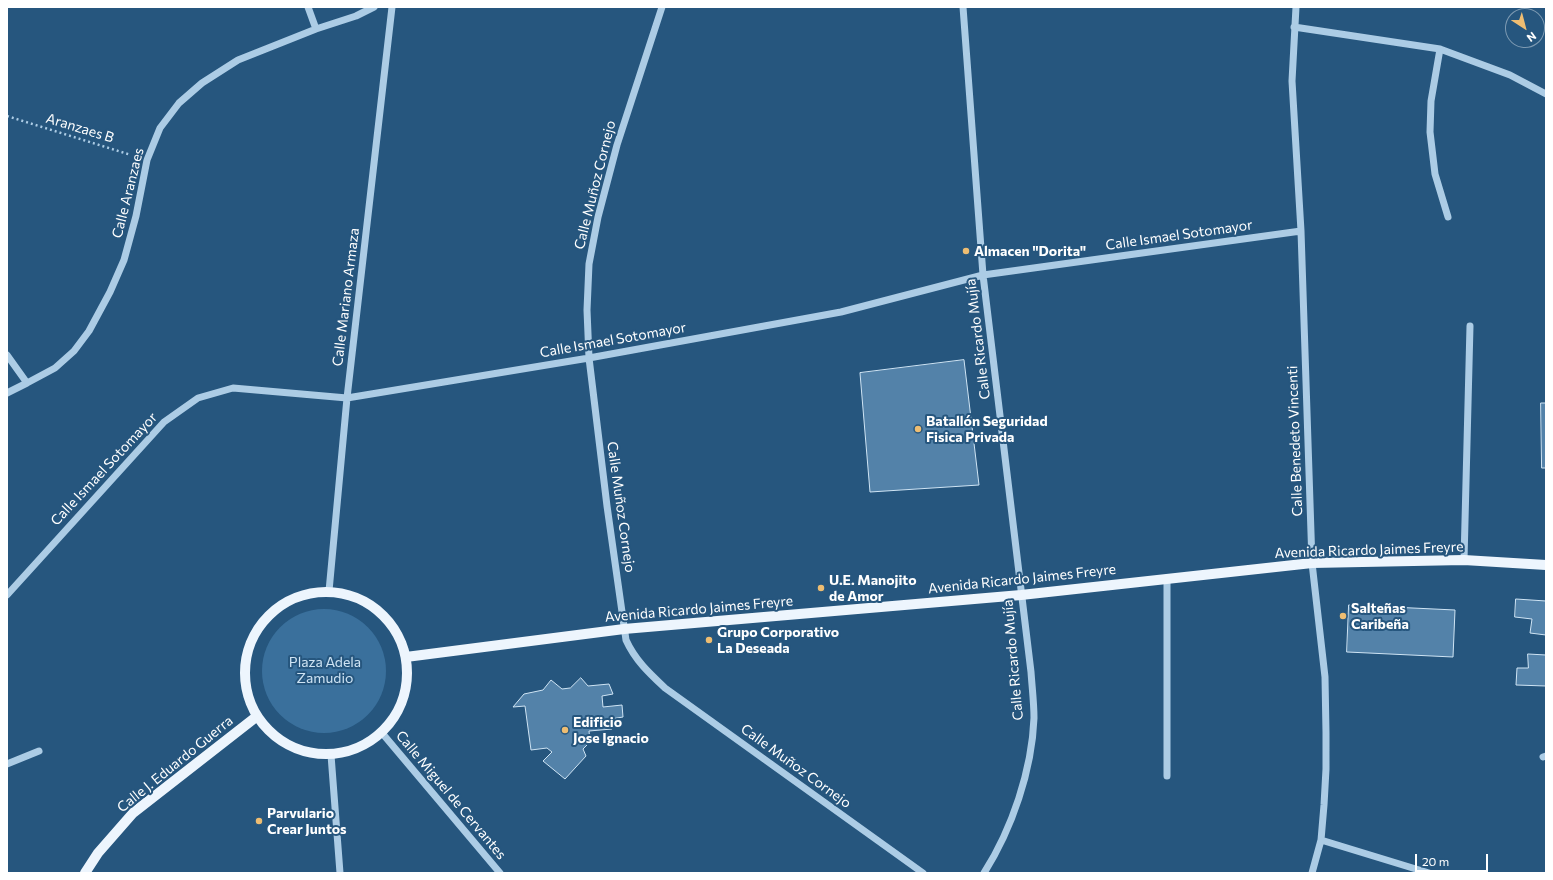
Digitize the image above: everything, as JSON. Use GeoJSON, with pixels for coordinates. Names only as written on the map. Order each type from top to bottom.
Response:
{"type":"FeatureCollection","features":[{"type":"Feature","properties":{"kind":"main road","name":"Avenida Ricardo Jaimes Freyre"},"geometry":{"type":"LineString","coordinates":[[406,657],[624,629],[1021,595],[1312,563],[1464,560],[1546,565]]}},
{"type":"Feature","properties":{"kind":"main road"},"geometry":{"type":"LineString","coordinates":[[329,591],[356,597],[379,611],[396,631],[406,657],[407,684],[398,711],[382,733],[358,748],[331,755],[309,753],[288,746],[270,733],[256,716],[246,693],[244,668],[249,644],[262,622],[281,605],[304,595],[329,591]]}},
{"type":"Feature","properties":{"kind":"main road","name":"Calle J. Eduardo Guerra"},"geometry":{"type":"LineString","coordinates":[[85,873],[98,853],[133,813],[256,716]]}},
{"type":"Feature","properties":{"kind":"street"},"geometry":{"type":"LineString","coordinates":[[308,7],[316,29]]}},
{"type":"Feature","properties":{"kind":"street","name":"Calle Aranzaes"},"geometry":{"type":"LineString","coordinates":[[7,392],[55,368],[74,351],[89,331],[110,292],[124,260],[136,216],[147,160],[160,128],[179,103],[202,83],[238,60],[316,29],[356,16],[374,7]]}},
{"type":"Feature","properties":{"kind":"street","name":"Calle Mariano Armaza"},"geometry":{"type":"LineString","coordinates":[[329,591],[347,398],[392,7]]}},
{"type":"Feature","properties":{"kind":"street","name":"Calle Muñoz Cornejo"},"geometry":{"type":"LineString","coordinates":[[662,7],[617,145],[598,217],[589,264],[587,310],[589,358],[607,506],[626,640],[631,652],[640,664],[665,688],[923,873]]}},
{"type":"Feature","properties":{"kind":"street","name":"Calle Ricardo Mujía"},"geometry":{"type":"LineString","coordinates":[[964,7],[983,275],[1031,672],[1034,718],[1028,761],[1017,803],[1006,831],[984,873]]}},
{"type":"Feature","properties":{"kind":"street","name":"Calle Benedeto Vincenti"},"geometry":{"type":"LineString","coordinates":[[1296,7],[1292,81],[1301,231],[1312,563],[1325,677],[1326,769],[1321,840],[1312,873]]}},
{"type":"Feature","properties":{"kind":"street"},"geometry":{"type":"LineString","coordinates":[[1294,27],[1440,49],[1510,75],[1546,94]]}},
{"type":"Feature","properties":{"kind":"street"},"geometry":{"type":"LineString","coordinates":[[1440,49],[1431,101],[1430,132],[1435,174],[1448,217]]}},
{"type":"Feature","properties":{"kind":"street","name":"Calle Ismael Sotomayor"},"geometry":{"type":"LineString","coordinates":[[7,594],[164,422],[198,398],[233,388],[347,398],[589,358],[841,312],[983,275],[1301,231]]}},
{"type":"Feature","properties":{"kind":"street"},"geometry":{"type":"LineString","coordinates":[[1464,560],[1470,326]]}},
{"type":"Feature","properties":{"kind":"street"},"geometry":{"type":"LineString","coordinates":[[7,355],[27,383]]}},
{"type":"Feature","properties":{"kind":"street"},"geometry":{"type":"LineString","coordinates":[[1167,578],[1167,776]]}},
{"type":"Feature","properties":{"kind":"street","name":"Calle Miguel de Cervantes"},"geometry":{"type":"LineString","coordinates":[[382,733],[500,873]]}},
{"type":"Feature","properties":{"kind":"street"},"geometry":{"type":"LineString","coordinates":[[7,764],[39,751]]}},
{"type":"Feature","properties":{"kind":"street"},"geometry":{"type":"LineString","coordinates":[[331,755],[340,873]]}},
{"type":"Feature","properties":{"kind":"street"},"geometry":{"type":"LineString","coordinates":[[1321,840],[1429,873]]}},
{"type":"Feature","properties":{"kind":"path","name":"Aranzaes B"},"geometry":{"type":"LineString","coordinates":[[7,116],[147,160]]}},
{"type":"Feature","properties":{"kind":"green space","name":"Plaza Adela Zamudio"},"geometry":{"type":"Polygon","coordinates":[[[324,609],[348,614],[368,627],[381,647],[386,671],[381,695],[368,715],[348,728],[324,733],[300,728],[280,715],[267,695],[262,671],[267,647],[280,627],[300,614],[324,609]]]}},
{"type":"Feature","properties":{"kind":"building","name":"Batallón Seguridad Fisica Privada"},"geometry":{"type":"Polygon","coordinates":[[[964,360],[979,485],[870,492],[860,373],[964,360]]]}},
{"type":"Feature","properties":{"kind":"building"},"geometry":{"type":"Polygon","coordinates":[[[1541,403],[1546,403],[1546,468],[1542,468],[1541,403]]]}},
{"type":"Feature","properties":{"kind":"building"},"geometry":{"type":"Polygon","coordinates":[[[1516,599],[1546,601],[1546,635],[1530,633],[1532,619],[1515,617],[1516,599]]]}},
{"type":"Feature","properties":{"kind":"building"},"geometry":{"type":"Polygon","coordinates":[[[1349,605],[1455,610],[1453,657],[1347,652],[1349,605]]]}},
{"type":"Feature","properties":{"kind":"building"},"geometry":{"type":"Polygon","coordinates":[[[1528,654],[1546,655],[1546,686],[1516,685],[1517,668],[1528,668],[1528,654]]]}},
{"type":"Feature","properties":{"kind":"building","name":"Edificio Jose Ignacio"},"geometry":{"type":"Polygon","coordinates":[[[581,678],[588,686],[609,684],[613,694],[602,696],[603,707],[622,705],[623,717],[611,719],[612,729],[589,731],[590,742],[583,749],[586,756],[565,779],[543,761],[552,752],[547,748],[531,750],[525,706],[513,707],[524,694],[543,690],[551,680],[562,689],[570,688],[581,678]]]}},
{"type":"Feature","properties":{"kind":"place","name":"Almacen \"Dorita\""},"geometry":{"type":"Point","coordinates":[966,251]}},
{"type":"Feature","properties":{"kind":"place","name":"Batallón Seguridad Fisica Privada"},"geometry":{"type":"Point","coordinates":[918,429]}},
{"type":"Feature","properties":{"kind":"place","name":"U.E. Manojito de Amor"},"geometry":{"type":"Point","coordinates":[821,588]}},
{"type":"Feature","properties":{"kind":"place","name":"Salteñas Caribeña"},"geometry":{"type":"Point","coordinates":[1343,616]}},
{"type":"Feature","properties":{"kind":"place","name":"Grupo Corporativo La Deseada"},"geometry":{"type":"Point","coordinates":[709,640]}},
{"type":"Feature","properties":{"kind":"place","name":"Edificio Jose Ignacio"},"geometry":{"type":"Point","coordinates":[565,730]}},
{"type":"Feature","properties":{"kind":"place","name":"Parvulario Crear Juntos"},"geometry":{"type":"Point","coordinates":[259,821]}}]}
